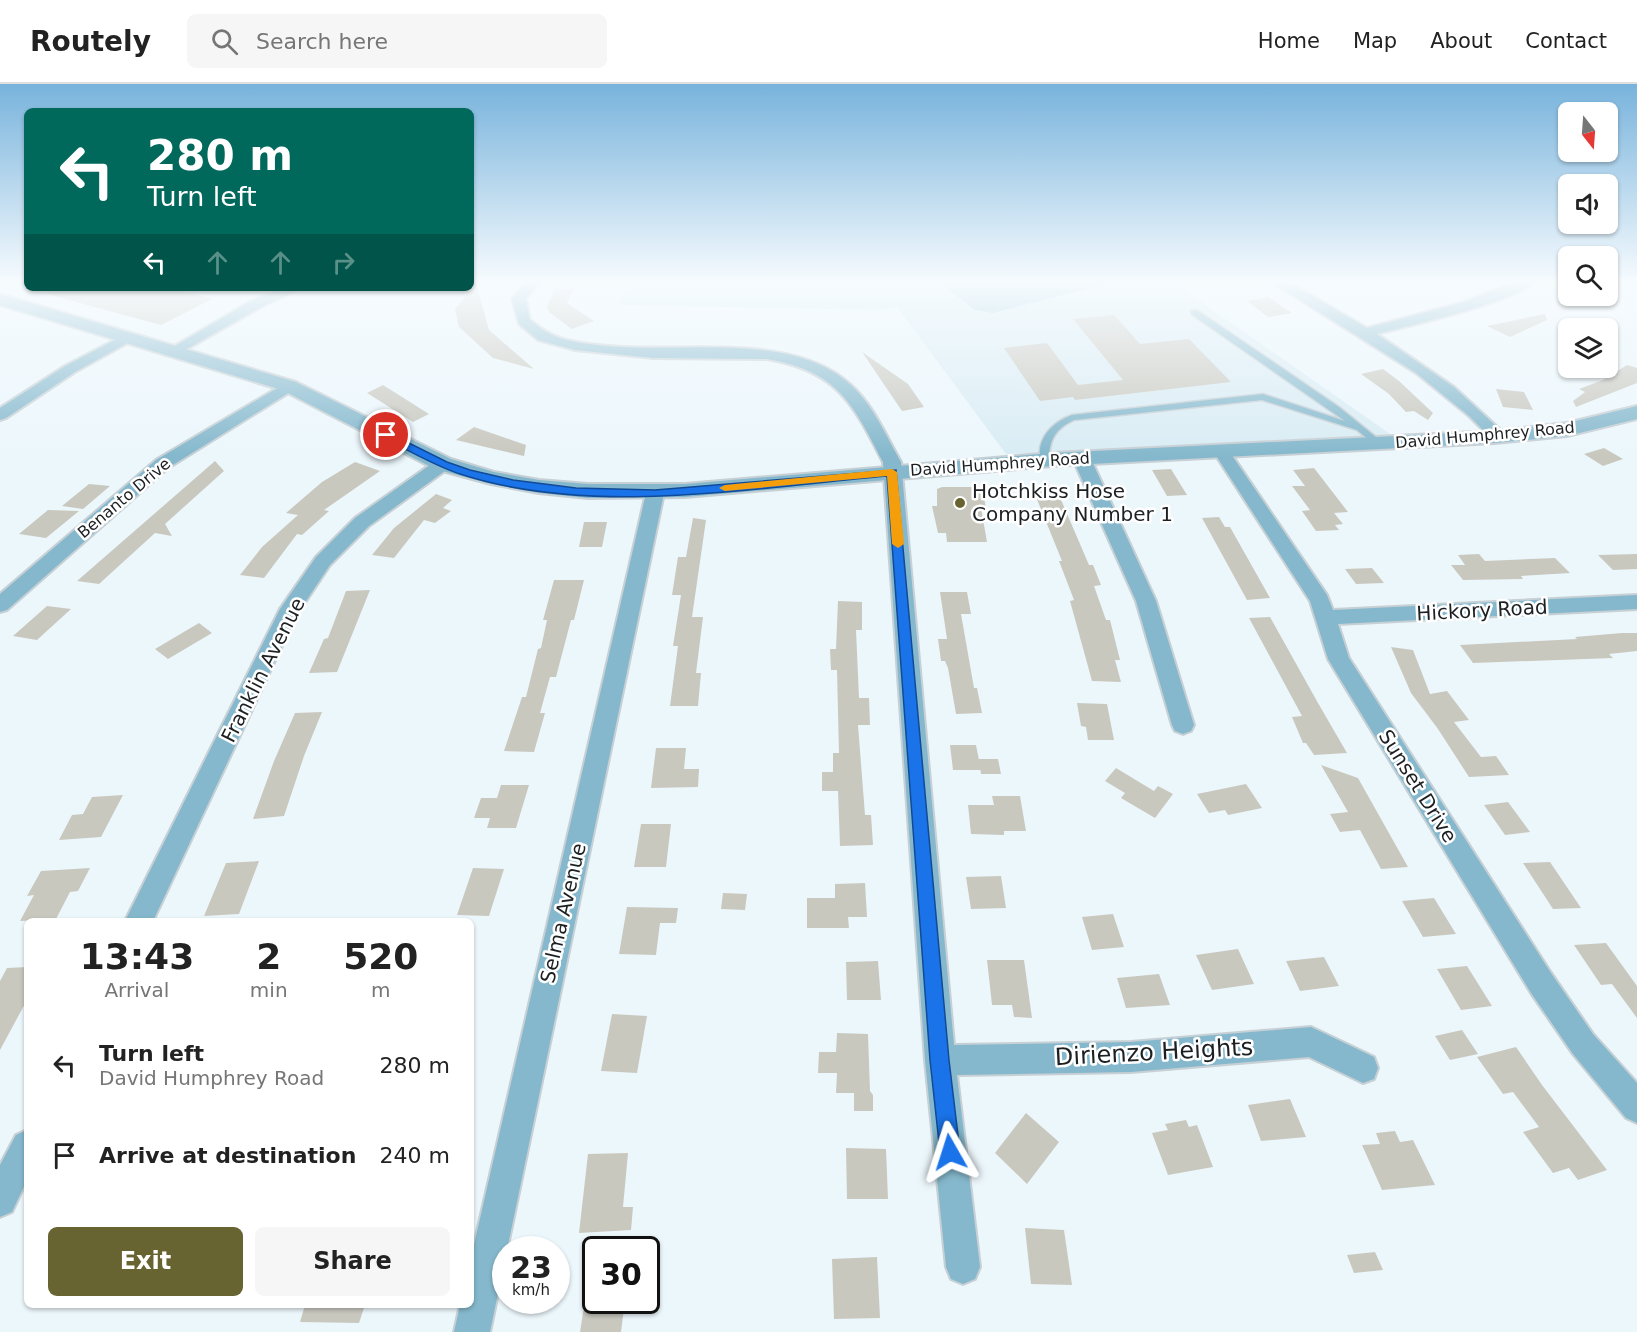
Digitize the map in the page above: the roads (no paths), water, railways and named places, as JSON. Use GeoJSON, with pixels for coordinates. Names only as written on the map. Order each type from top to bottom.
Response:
{"type":"FeatureCollection","features":[{"type":"Feature","properties":{"kind":"street"},"geometry":{"type":"LineString","coordinates":[[0,415],[70,369],[124,339]]}},
{"type":"Feature","properties":{"kind":"street","name":"David Humphrey Road"},"geometry":{"type":"LineString","coordinates":[[136,339],[289,386],[443,464],[513,483],[576,491],[655,494],[1044,460],[1499,436],[1581,427],[1637,412]]}},
{"type":"Feature","properties":{"kind":"street"},"geometry":{"type":"LineString","coordinates":[[175,350],[194,339]]}},
{"type":"Feature","properties":{"kind":"street"},"geometry":{"type":"LineString","coordinates":[[548,339],[581,349],[746,353],[778,356],[824,372],[849,389],[892,462],[940,1060],[963,1267]]}},
{"type":"Feature","properties":{"kind":"street"},"geometry":{"type":"LineString","coordinates":[[1373,339],[1458,396],[1499,436]]}},
{"type":"Feature","properties":{"kind":"street","name":"Benanto Drive"},"geometry":{"type":"LineString","coordinates":[[0,605],[162,464],[289,386]]}},
{"type":"Feature","properties":{"kind":"street","name":"Sunset Drive"},"geometry":{"type":"LineString","coordinates":[[1221,452],[1320,600],[1339,659],[1541,983],[1583,1044],[1637,1107]]}},
{"type":"Feature","properties":{"kind":"street"},"geometry":{"type":"LineString","coordinates":[[1081,458],[1109,515],[1146,601],[1182,725]]}},
{"type":"Feature","properties":{"kind":"street","name":"Franklin Avenue"},"geometry":{"type":"LineString","coordinates":[[140,918],[287,614],[323,561],[362,522],[443,464]]}},
{"type":"Feature","properties":{"kind":"street","name":"Selma Avenue"},"geometry":{"type":"LineString","coordinates":[[472,1332],[655,494]]}},
{"type":"Feature","properties":{"kind":"street","name":"Hickory Road"},"geometry":{"type":"LineString","coordinates":[[1326,618],[1637,602]]}},
{"type":"Feature","properties":{"kind":"street","name":"Dirienzo Heights"},"geometry":{"type":"LineString","coordinates":[[940,1060],[1131,1057],[1311,1042],[1363,1068]]}},
{"type":"Feature","properties":{"kind":"street"},"geometry":{"type":"LineString","coordinates":[[0,1200],[24,1152]]}},
{"type":"Feature","properties":{"kind":"lane"},"geometry":{"type":"LineString","coordinates":[[1234,339],[1336,408],[1379,444]]}},
{"type":"Feature","properties":{"kind":"lane"},"geometry":{"type":"LineString","coordinates":[[1044,460],[1044,447],[1050,433],[1058,423],[1072,418],[1245,398],[1263,397],[1358,428]]}},
{"type":"Feature","properties":{"kind":"place","name":"Hotchkiss Hose Company Number 1"},"geometry":{"type":"Point","coordinates":[960,503]}}]}
